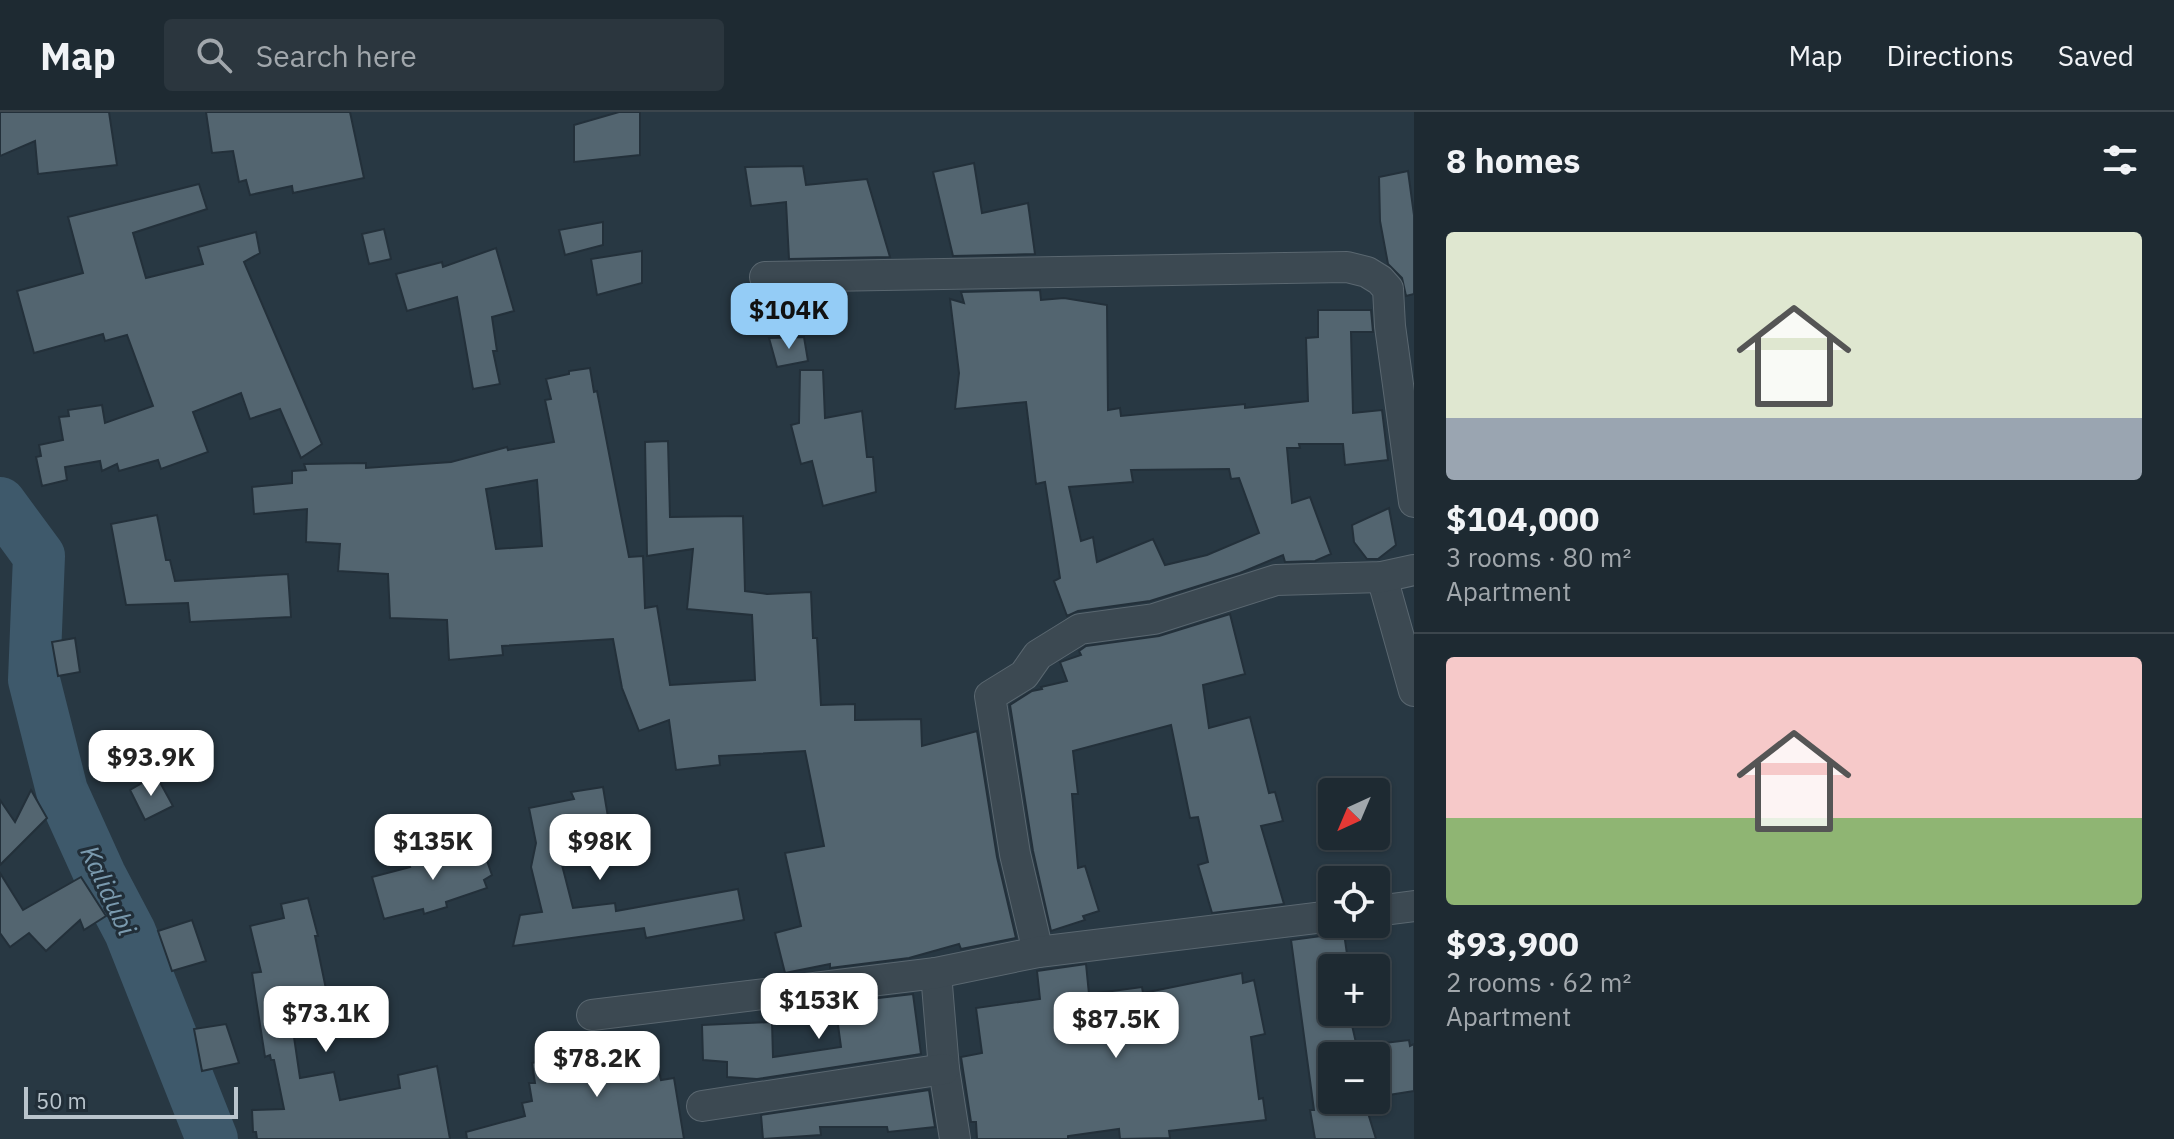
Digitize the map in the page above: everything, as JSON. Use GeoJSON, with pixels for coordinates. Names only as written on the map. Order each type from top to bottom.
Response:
{"type":"FeatureCollection","features":[{"type":"Feature","properties":{"kind":"street"},"geometry":{"type":"LineString","coordinates":[[765,277],[1347,267],[1367,272],[1388,289],[1408,404],[1414,502]]}},
{"type":"Feature","properties":{"kind":"street"},"geometry":{"type":"LineString","coordinates":[[1038,952],[1015,854],[990,696],[1024,675],[1038,655],[1080,629],[1154,619],[1276,580],[1382,577],[1414,570]]}},
{"type":"Feature","properties":{"kind":"street"},"geometry":{"type":"LineString","coordinates":[[1382,577],[1414,691]]}},
{"type":"Feature","properties":{"kind":"street"},"geometry":{"type":"LineString","coordinates":[[1390,909],[1414,906]]}},
{"type":"Feature","properties":{"kind":"street"},"geometry":{"type":"LineString","coordinates":[[592,1015],[936,973],[1038,952],[1318,918]]}},
{"type":"Feature","properties":{"kind":"street"},"geometry":{"type":"LineString","coordinates":[[936,973],[944,1069],[955,1139]]}},
{"type":"Feature","properties":{"kind":"street"},"geometry":{"type":"LineString","coordinates":[[702,1106],[944,1069]]}},
{"type":"Feature","properties":{"kind":"building"},"geometry":{"type":"Polygon","coordinates":[[[0,112],[109,112],[117,165],[38,174],[35,141],[0,156],[0,112]]]}},
{"type":"Feature","properties":{"kind":"building"},"geometry":{"type":"Polygon","coordinates":[[[206,112],[350,112],[364,178],[293,193],[292,186],[250,195],[246,180],[239,182],[233,151],[212,153],[206,112]]]}},
{"type":"Feature","properties":{"kind":"building"},"geometry":{"type":"Polygon","coordinates":[[[619,112],[640,112],[640,155],[574,162],[574,125],[619,112]]]}},
{"type":"Feature","properties":{"kind":"building"},"geometry":{"type":"Polygon","coordinates":[[[974,163],[982,213],[1028,203],[1035,254],[953,256],[933,172],[974,163]]]}},
{"type":"Feature","properties":{"kind":"building"},"geometry":{"type":"Polygon","coordinates":[[[803,166],[806,185],[867,179],[890,257],[789,259],[786,202],[751,206],[745,167],[803,166]]]}},
{"type":"Feature","properties":{"kind":"building"},"geometry":{"type":"Polygon","coordinates":[[[1408,171],[1414,215],[1414,294],[1406,296],[1402,278],[1388,264],[1380,221],[1379,177],[1408,171]]]}},
{"type":"Feature","properties":{"kind":"building"},"geometry":{"type":"Polygon","coordinates":[[[199,184],[207,209],[133,233],[146,278],[203,264],[198,247],[256,232],[260,253],[244,262],[322,444],[301,458],[280,409],[250,419],[241,393],[193,412],[208,452],[161,469],[158,460],[119,471],[117,464],[102,471],[100,461],[65,467],[67,480],[42,486],[36,457],[41,456],[39,445],[63,440],[59,417],[69,416],[68,410],[102,405],[105,423],[153,406],[127,335],[105,341],[103,334],[34,353],[17,291],[83,273],[68,217],[199,184]]]}},
{"type":"Feature","properties":{"kind":"building"},"geometry":{"type":"Polygon","coordinates":[[[603,222],[603,245],[565,255],[559,230],[603,222]]]}},
{"type":"Feature","properties":{"kind":"building"},"geometry":{"type":"Polygon","coordinates":[[[384,229],[391,259],[369,264],[362,234],[384,229]]]}},
{"type":"Feature","properties":{"kind":"building"},"geometry":{"type":"Polygon","coordinates":[[[496,248],[514,311],[492,317],[497,351],[493,351],[500,384],[473,389],[457,297],[407,311],[396,274],[442,262],[443,267],[496,248]]]}},
{"type":"Feature","properties":{"kind":"building"},"geometry":{"type":"Polygon","coordinates":[[[642,251],[642,283],[597,295],[591,259],[642,251]]]}},
{"type":"Feature","properties":{"kind":"building"},"geometry":{"type":"Polygon","coordinates":[[[1040,290],[1041,300],[1064,298],[1107,305],[1108,410],[1120,408],[1121,416],[1308,401],[1306,338],[1318,337],[1318,310],[1371,310],[1373,332],[1351,332],[1353,413],[1382,410],[1388,460],[1345,465],[1343,444],[1299,444],[1300,448],[1287,448],[1292,503],[1310,497],[1331,554],[1315,561],[1285,562],[1283,555],[1240,573],[1150,601],[1078,611],[1067,616],[1054,581],[1060,578],[1045,482],[1036,484],[1026,402],[955,409],[959,373],[950,299],[964,303],[961,292],[1040,290]],[[1229,469],[1131,470],[1133,482],[1069,487],[1081,541],[1093,537],[1097,562],[1153,539],[1165,565],[1207,555],[1259,533],[1239,478],[1231,479],[1229,469]]]}},
{"type":"Feature","properties":{"kind":"building"},"geometry":{"type":"Polygon","coordinates":[[[804,337],[808,361],[777,367],[769,338],[804,337]]]}},
{"type":"Feature","properties":{"kind":"building"},"geometry":{"type":"Polygon","coordinates":[[[590,368],[629,557],[643,556],[645,608],[657,606],[670,685],[755,680],[752,615],[687,609],[693,549],[647,556],[645,442],[668,441],[670,517],[743,516],[745,591],[767,594],[811,592],[821,705],[855,704],[855,720],[921,719],[922,746],[977,731],[997,857],[1016,938],[961,949],[959,944],[909,958],[830,968],[830,964],[785,973],[775,933],[801,926],[785,853],[824,846],[805,751],[719,756],[720,765],[676,770],[669,720],[639,731],[622,688],[613,639],[502,646],[503,655],[449,660],[447,620],[390,618],[388,574],[338,571],[340,544],[306,542],[307,509],[254,514],[252,487],[292,483],[292,471],[306,470],[304,464],[366,463],[366,468],[451,462],[507,447],[508,450],[554,442],[545,400],[551,399],[546,379],[569,374],[569,371],[590,368]],[[537,480],[486,489],[496,549],[542,546],[537,480]]]}},
{"type":"Feature","properties":{"kind":"building"},"geometry":{"type":"Polygon","coordinates":[[[800,370],[823,370],[825,418],[862,411],[867,457],[873,457],[876,492],[823,506],[812,461],[801,464],[791,425],[799,423],[800,370]]]}},
{"type":"Feature","properties":{"kind":"building"},"geometry":{"type":"Polygon","coordinates":[[[1389,508],[1396,545],[1378,559],[1367,559],[1354,542],[1352,525],[1389,508]]]}},
{"type":"Feature","properties":{"kind":"building"},"geometry":{"type":"Polygon","coordinates":[[[157,515],[166,560],[170,560],[175,581],[288,574],[291,617],[190,622],[188,603],[126,605],[111,524],[157,515]]]}},
{"type":"Feature","properties":{"kind":"building"},"geometry":{"type":"Polygon","coordinates":[[[1230,614],[1245,674],[1203,685],[1209,728],[1250,717],[1269,793],[1275,792],[1283,821],[1261,826],[1284,904],[1212,913],[1198,865],[1208,862],[1198,817],[1190,818],[1171,725],[1073,751],[1078,794],[1072,794],[1078,868],[1085,866],[1099,911],[1083,916],[1085,920],[1051,931],[1033,851],[1010,705],[1041,687],[1067,681],[1060,662],[1081,655],[1079,651],[1086,646],[1159,636],[1230,614]]]}},
{"type":"Feature","properties":{"kind":"building"},"geometry":{"type":"Polygon","coordinates":[[[75,638],[80,672],[58,676],[52,642],[75,638]]]}},
{"type":"Feature","properties":{"kind":"building"},"geometry":{"type":"Polygon","coordinates":[[[156,775],[173,806],[145,820],[130,790],[156,775]]]}},
{"type":"Feature","properties":{"kind":"building"},"geometry":{"type":"Polygon","coordinates":[[[603,787],[610,829],[600,831],[605,855],[562,865],[573,908],[615,903],[616,911],[738,889],[744,920],[646,938],[644,928],[513,946],[520,915],[542,912],[531,867],[536,843],[529,808],[574,799],[571,792],[603,787]]]}},
{"type":"Feature","properties":{"kind":"building"},"geometry":{"type":"Polygon","coordinates":[[[31,790],[47,818],[0,865],[0,800],[15,822],[31,790]]]}},
{"type":"Feature","properties":{"kind":"building"},"geometry":{"type":"Polygon","coordinates":[[[480,841],[492,875],[484,880],[487,888],[446,902],[447,907],[424,914],[423,909],[384,919],[372,877],[410,867],[408,863],[480,841]]]}},
{"type":"Feature","properties":{"kind":"building"},"geometry":{"type":"Polygon","coordinates":[[[0,873],[23,910],[81,877],[106,916],[84,930],[80,920],[46,951],[29,933],[10,947],[0,933],[0,873]]]}},
{"type":"Feature","properties":{"kind":"building"},"geometry":{"type":"Polygon","coordinates":[[[308,898],[318,936],[315,936],[326,989],[288,996],[300,1078],[334,1072],[340,1100],[400,1088],[398,1075],[437,1066],[450,1139],[257,1139],[256,1132],[253,1132],[252,1110],[284,1109],[274,1060],[270,1055],[265,1057],[252,973],[261,972],[250,926],[284,918],[281,904],[308,898]]]}},
{"type":"Feature","properties":{"kind":"building"},"geometry":{"type":"Polygon","coordinates":[[[192,920],[206,961],[172,971],[158,931],[192,920]]]}},
{"type":"Feature","properties":{"kind":"building"},"geometry":{"type":"Polygon","coordinates":[[[1318,936],[1345,938],[1347,954],[1318,954],[1318,1026],[1352,1026],[1356,1042],[1318,1042],[1318,1114],[1368,1114],[1376,1139],[1315,1139],[1310,1110],[1314,1110],[1291,940],[1318,936]]]}},
{"type":"Feature","properties":{"kind":"building"},"geometry":{"type":"Polygon","coordinates":[[[1086,964],[1089,994],[1142,987],[1143,993],[1242,973],[1243,983],[1254,980],[1265,1034],[1251,1037],[1259,1099],[1263,1098],[1266,1120],[1169,1131],[1170,1138],[1120,1139],[1119,1129],[1068,1136],[1068,1139],[977,1139],[976,1122],[971,1122],[961,1057],[982,1053],[976,1008],[1040,999],[1037,971],[1086,964]]]}},
{"type":"Feature","properties":{"kind":"building"},"geometry":{"type":"Polygon","coordinates":[[[913,994],[921,1054],[757,1079],[727,1077],[727,1062],[703,1060],[702,1025],[772,1022],[773,1057],[841,1047],[835,1003],[913,994]]]}},
{"type":"Feature","properties":{"kind":"building"},"geometry":{"type":"Polygon","coordinates":[[[226,1024],[239,1063],[202,1071],[194,1029],[226,1024]]]}},
{"type":"Feature","properties":{"kind":"building"},"geometry":{"type":"Polygon","coordinates":[[[651,1037],[661,1080],[674,1078],[684,1139],[467,1139],[466,1132],[525,1116],[522,1103],[532,1101],[529,1083],[535,1083],[532,1063],[651,1037]]]}},
{"type":"Feature","properties":{"kind":"building"},"geometry":{"type":"Polygon","coordinates":[[[1409,1040],[1410,1046],[1414,1044],[1414,1091],[1390,1095],[1390,1042],[1409,1040]]]}},
{"type":"Feature","properties":{"kind":"building"},"geometry":{"type":"Polygon","coordinates":[[[929,1090],[935,1127],[888,1132],[887,1127],[820,1127],[821,1135],[763,1139],[761,1115],[929,1090]]]}},
{"type":"Feature","properties":{"kind":"waterway","name":"Kalidubi"},"geometry":{"type":"LineString","coordinates":[[0,503],[39,556],[34,680],[62,791],[130,932],[212,1139]]}}]}
